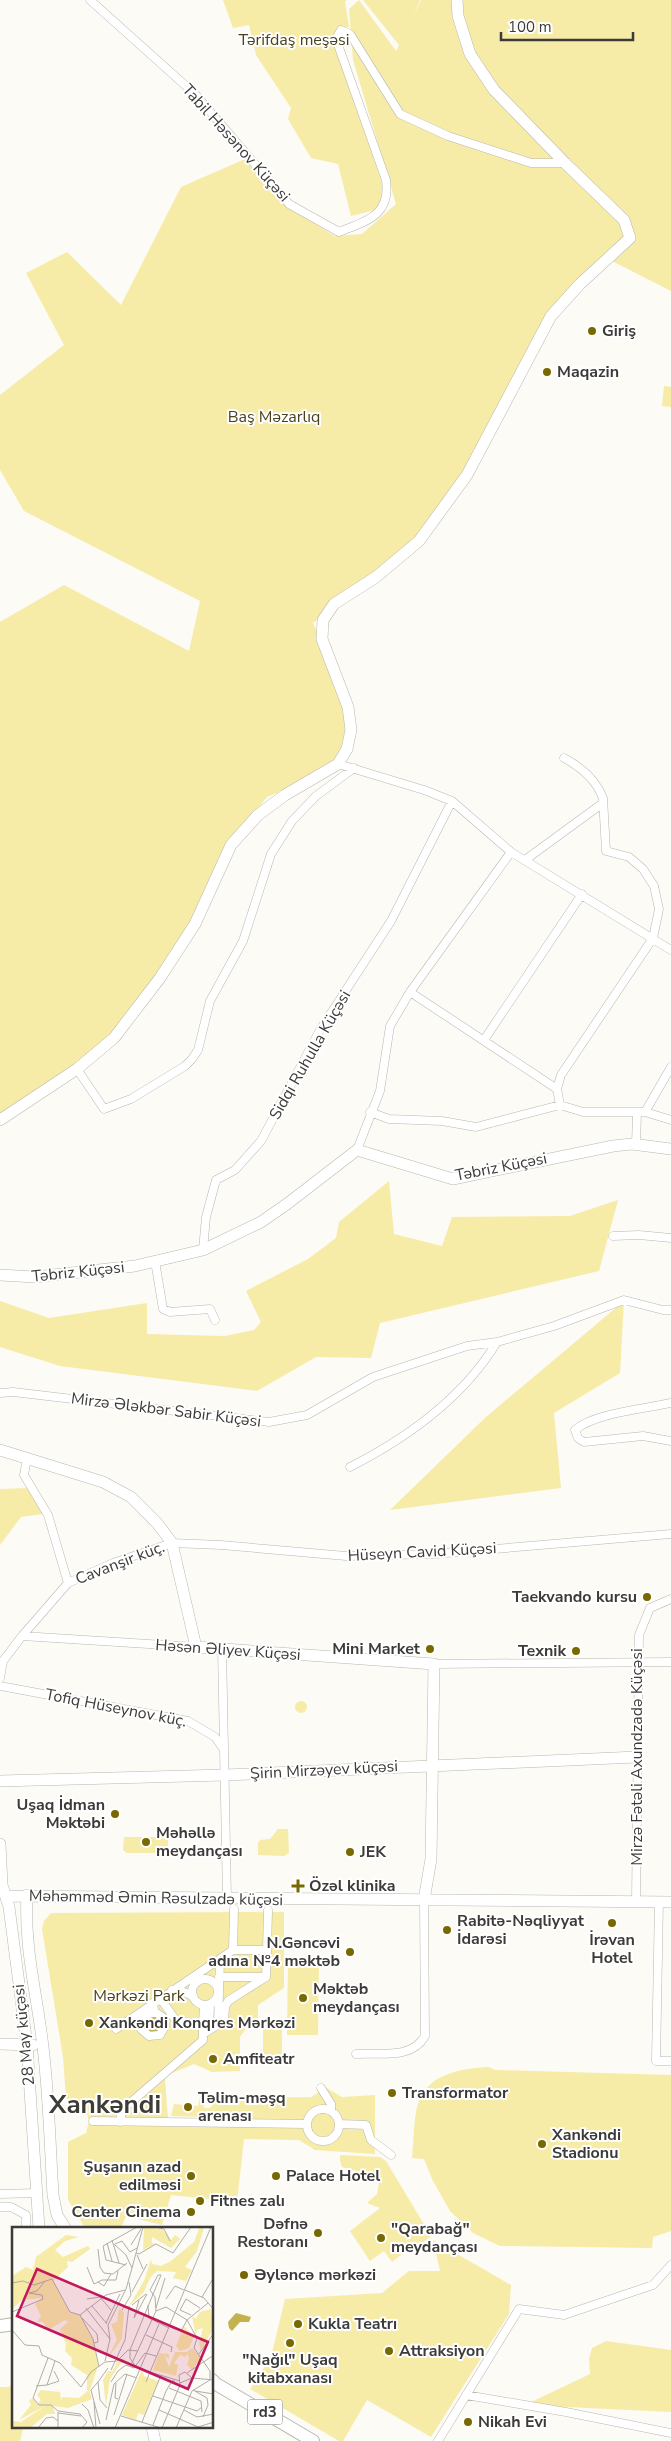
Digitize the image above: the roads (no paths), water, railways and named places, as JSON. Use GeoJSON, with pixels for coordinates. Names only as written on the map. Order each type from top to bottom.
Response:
{"type":"FeatureCollection","features":[{"type":"Feature","properties":{"kind":"main road","name":"rd3"},"geometry":{"type":"LineString","coordinates":[[214,2382],[313,2441]]}},
{"type":"Feature","properties":{"kind":"street","name":"Tabil Həsənov Küçəsi"},"geometry":{"type":"LineString","coordinates":[[90,0],[196,95],[289,204],[339,232],[374,218],[388,194],[386,180],[336,39],[340,30],[350,34],[400,114],[448,136],[531,162],[565,163]]}},
{"type":"Feature","properties":{"kind":"street"},"geometry":{"type":"LineString","coordinates":[[0,1120],[77,1069],[114,1038],[160,978],[195,924],[231,845],[265,810],[285,795],[338,764],[347,749],[351,730],[348,707],[322,639],[323,620],[334,604],[376,577],[419,541],[467,475],[551,316],[580,284],[630,238],[624,220],[494,90],[470,54],[458,16],[457,0]]}},
{"type":"Feature","properties":{"kind":"street"},"geometry":{"type":"LineString","coordinates":[[560,1105],[557,1089],[561,1075],[653,938],[659,909],[654,886],[643,869],[629,857],[606,851],[603,803],[600,791],[576,765],[564,758]]}},
{"type":"Feature","properties":{"kind":"street"},"geometry":{"type":"LineString","coordinates":[[338,764],[424,790],[452,802],[511,852],[671,950]]}},
{"type":"Feature","properties":{"kind":"street"},"geometry":{"type":"LineString","coordinates":[[77,1069],[104,1109],[131,1099],[185,1066],[198,1050],[210,1001],[243,941],[271,854],[292,821],[316,796],[354,768]]}},
{"type":"Feature","properties":{"kind":"street","name":"Sidqi Ruhulla Küçəsi"},"geometry":{"type":"LineString","coordinates":[[203,1250],[206,1217],[216,1180],[235,1170],[261,1141],[320,1030],[391,921],[452,802]]}},
{"type":"Feature","properties":{"kind":"street"},"geometry":{"type":"LineString","coordinates":[[525,860],[603,803]]}},
{"type":"Feature","properties":{"kind":"street"},"geometry":{"type":"LineString","coordinates":[[357,1150],[370,1112],[380,1091],[390,1026],[410,992],[511,852]]}},
{"type":"Feature","properties":{"kind":"street"},"geometry":{"type":"LineString","coordinates":[[484,1040],[582,894]]}},
{"type":"Feature","properties":{"kind":"street"},"geometry":{"type":"LineString","coordinates":[[410,992],[557,1089]]}},
{"type":"Feature","properties":{"kind":"street"},"geometry":{"type":"LineString","coordinates":[[636,1145],[641,1112],[671,1067]]}},
{"type":"Feature","properties":{"kind":"street"},"geometry":{"type":"LineString","coordinates":[[370,1112],[389,1119],[427,1119],[476,1127],[560,1105],[583,1112],[641,1112],[671,1120]]}},
{"type":"Feature","properties":{"kind":"street","name":"Təbriz Küçəsi"},"geometry":{"type":"LineString","coordinates":[[0,1275],[35,1277],[136,1266],[203,1250],[261,1222],[357,1150],[453,1179],[555,1157],[636,1145],[671,1149]]}},
{"type":"Feature","properties":{"kind":"street"},"geometry":{"type":"LineString","coordinates":[[613,1236],[639,1235],[671,1238]]}},
{"type":"Feature","properties":{"kind":"street"},"geometry":{"type":"LineString","coordinates":[[155,1261],[163,1310],[170,1312],[210,1309],[215,1320]]}},
{"type":"Feature","properties":{"kind":"street","name":"Mirzə Ələkbər Sabir Küçəsi"},"geometry":{"type":"LineString","coordinates":[[0,1393],[13,1392],[269,1422],[308,1415],[372,1377],[467,1346],[497,1342],[554,1326],[624,1300],[663,1310],[671,1310]]}},
{"type":"Feature","properties":{"kind":"street"},"geometry":{"type":"LineString","coordinates":[[350,1467],[388,1448],[466,1385],[483,1365],[497,1342]]}},
{"type":"Feature","properties":{"kind":"street"},"geometry":{"type":"LineString","coordinates":[[671,1403],[605,1417],[581,1425],[575,1430],[578,1438],[584,1442],[643,1436],[671,1441]]}},
{"type":"Feature","properties":{"kind":"street"},"geometry":{"type":"LineString","coordinates":[[0,1450],[104,1482],[131,1497],[157,1523],[172,1543],[196,1648]]}},
{"type":"Feature","properties":{"kind":"street"},"geometry":{"type":"LineString","coordinates":[[0,1678],[4,1661],[22,1636],[68,1583],[48,1515],[24,1475],[27,1458]]}},
{"type":"Feature","properties":{"kind":"street","name":"Hüseyn Cavid Küçəsi"},"geometry":{"type":"LineString","coordinates":[[172,1543],[221,1545],[346,1556],[435,1554],[671,1534]]}},
{"type":"Feature","properties":{"kind":"street","name":"Cavanşir küç."},"geometry":{"type":"LineString","coordinates":[[68,1583],[113,1563],[172,1543]]}},
{"type":"Feature","properties":{"kind":"street","name":"Mirzə Fətəli Axundzadə Küçəsi"},"geometry":{"type":"LineString","coordinates":[[636,1901],[637,1663],[639,1635],[650,1608],[671,1599]]}},
{"type":"Feature","properties":{"kind":"street","name":"Həsən Əliyev Küçəsi"},"geometry":{"type":"LineString","coordinates":[[22,1636],[196,1648],[222,1648],[434,1664],[671,1662]]}},
{"type":"Feature","properties":{"kind":"street"},"geometry":{"type":"LineString","coordinates":[[222,1648],[227,1899]]}},
{"type":"Feature","properties":{"kind":"street"},"geometry":{"type":"LineString","coordinates":[[356,2054],[402,2053],[420,2044],[424,2036],[424,1900],[432,1859],[434,1664]]}},
{"type":"Feature","properties":{"kind":"street","name":"Tofiq Hüseynov küç."},"geometry":{"type":"LineString","coordinates":[[0,1686],[188,1720],[215,1737],[223,1748]]}},
{"type":"Feature","properties":{"kind":"street","name":"Şirin Mirzəyev küçəsi"},"geometry":{"type":"LineString","coordinates":[[5,1782],[225,1775],[433,1764],[637,1757]]}},
{"type":"Feature","properties":{"kind":"street","name":"28 May küçəsi"},"geometry":{"type":"LineString","coordinates":[[0,1844],[3,1896],[12,1929],[27,2045],[40,2227]]}},
{"type":"Feature","properties":{"kind":"street","name":"Məhəmməd Əmin Rəsulzadə küçəsi"},"geometry":{"type":"LineString","coordinates":[[3,1896],[671,1902]]}},
{"type":"Feature","properties":{"kind":"street","name":"28 May küçəsi"},"geometry":{"type":"LineString","coordinates":[[28,1896],[25,1917],[31,1976],[43,2046],[53,2195],[57,2214],[65,2227]]}},
{"type":"Feature","properties":{"kind":"street"},"geometry":{"type":"LineString","coordinates":[[658,1902],[656,2060],[671,2061]]}},
{"type":"Feature","properties":{"kind":"street"},"geometry":{"type":"LineString","coordinates":[[233,1950],[234,1909]]}},
{"type":"Feature","properties":{"kind":"street"},"geometry":{"type":"LineString","coordinates":[[266,1977],[268,1910]]}},
{"type":"Feature","properties":{"kind":"street"},"geometry":{"type":"LineString","coordinates":[[141,2025],[118,2027],[233,1950],[267,1950]]}},
{"type":"Feature","properties":{"kind":"street"},"geometry":{"type":"LineString","coordinates":[[218,2025],[220,1959]]}},
{"type":"Feature","properties":{"kind":"street"},"geometry":{"type":"LineString","coordinates":[[219,1977],[266,1977]]}},
{"type":"Feature","properties":{"kind":"street"},"geometry":{"type":"LineString","coordinates":[[206,2032],[224,2021],[225,2007],[228,2001],[266,1977]]}},
{"type":"Feature","properties":{"kind":"street"},"geometry":{"type":"LineString","coordinates":[[172,1990],[181,1991],[193,1996],[198,2003],[207,2004],[215,2001],[219,1992],[216,1984],[205,1978],[194,1984],[193,1996]]}},
{"type":"Feature","properties":{"kind":"street"},"geometry":{"type":"LineString","coordinates":[[160,1998],[177,2022],[203,2022]]}},
{"type":"Feature","properties":{"kind":"street"},"geometry":{"type":"LineString","coordinates":[[152,2004],[155,2012],[165,2022],[164,2029],[160,2035],[152,2037],[146,2035],[141,2025],[144,2016],[155,2012]]}},
{"type":"Feature","properties":{"kind":"street"},"geometry":{"type":"LineString","coordinates":[[206,2032],[203,2022],[207,2004]]}},
{"type":"Feature","properties":{"kind":"street"},"geometry":{"type":"LineString","coordinates":[[120,2122],[122,2110],[203,2040],[206,2032],[207,2004]]}},
{"type":"Feature","properties":{"kind":"street"},"geometry":{"type":"LineString","coordinates":[[0,2044],[43,2046]]}},
{"type":"Feature","properties":{"kind":"street"},"geometry":{"type":"LineString","coordinates":[[321,2088],[340,2124],[337,2134],[323,2142],[314,2138],[307,2124],[315,2110],[320,2108],[331,2110]]}},
{"type":"Feature","properties":{"kind":"street"},"geometry":{"type":"LineString","coordinates":[[93,2121],[307,2124]]}},
{"type":"Feature","properties":{"kind":"street"},"geometry":{"type":"LineString","coordinates":[[340,2124],[366,2125],[371,2140],[391,2155]]}},
{"type":"Feature","properties":{"kind":"street"},"geometry":{"type":"LineString","coordinates":[[0,2194],[37,2193]]}},
{"type":"Feature","properties":{"kind":"street"},"geometry":{"type":"LineString","coordinates":[[0,2207],[11,2207],[26,2215],[26,2227]]}},
{"type":"Feature","properties":{"kind":"street"},"geometry":{"type":"LineString","coordinates":[[438,2441],[519,2309],[564,2315],[652,2285],[671,2265]]}},
{"type":"Feature","properties":{"kind":"street"},"geometry":{"type":"LineString","coordinates":[[466,2395],[566,2412],[671,2433]]}},
{"type":"Feature","properties":{"kind":"place","name":"Giriş"},"geometry":{"type":"Point","coordinates":[592,331]}},
{"type":"Feature","properties":{"kind":"place","name":"Maqazin"},"geometry":{"type":"Point","coordinates":[547,372]}},
{"type":"Feature","properties":{"kind":"place","name":"Taekvando kursu"},"geometry":{"type":"Point","coordinates":[647,1597]}},
{"type":"Feature","properties":{"kind":"place","name":"Mini Market"},"geometry":{"type":"Point","coordinates":[430,1649]}},
{"type":"Feature","properties":{"kind":"place","name":"Texnik"},"geometry":{"type":"Point","coordinates":[576,1651]}},
{"type":"Feature","properties":{"kind":"place","name":"Uşaq İdman Məktəbi"},"geometry":{"type":"Point","coordinates":[115,1814]}},
{"type":"Feature","properties":{"kind":"place","name":"Məhəllə meydançası"},"geometry":{"type":"Point","coordinates":[146,1842]}},
{"type":"Feature","properties":{"kind":"place","name":"JEK"},"geometry":{"type":"Point","coordinates":[350,1852]}},
{"type":"Feature","properties":{"kind":"place","name":"Özəl klinika"},"geometry":{"type":"Point","coordinates":[298,1886]}},
{"type":"Feature","properties":{"kind":"place","name":"İrəvan Hotel"},"geometry":{"type":"Point","coordinates":[612,1923]}},
{"type":"Feature","properties":{"kind":"place","name":"Rabitə-Nəqliyyat İdarəsi"},"geometry":{"type":"Point","coordinates":[447,1930]}},
{"type":"Feature","properties":{"kind":"place","name":"N.Gəncəvi adına №4 məktəb"},"geometry":{"type":"Point","coordinates":[350,1952]}},
{"type":"Feature","properties":{"kind":"place","name":"Məktəb meydançası"},"geometry":{"type":"Point","coordinates":[303,1998]}},
{"type":"Feature","properties":{"kind":"place","name":"Xankəndi Konqres Mərkəzi"},"geometry":{"type":"Point","coordinates":[89,2023]}},
{"type":"Feature","properties":{"kind":"place","name":"Amfiteatr"},"geometry":{"type":"Point","coordinates":[213,2059]}},
{"type":"Feature","properties":{"kind":"place","name":"Transformator"},"geometry":{"type":"Point","coordinates":[392,2093]}},
{"type":"Feature","properties":{"kind":"place","name":"Təlim-məşq arenası"},"geometry":{"type":"Point","coordinates":[188,2107]}},
{"type":"Feature","properties":{"kind":"place","name":"Xankəndi Stadionu"},"geometry":{"type":"Point","coordinates":[542,2144]}},
{"type":"Feature","properties":{"kind":"place","name":"Şuşanın azad edilməsi"},"geometry":{"type":"Point","coordinates":[191,2176]}},
{"type":"Feature","properties":{"kind":"place","name":"Palace Hotel"},"geometry":{"type":"Point","coordinates":[276,2176]}},
{"type":"Feature","properties":{"kind":"place","name":"Fitnes zalı"},"geometry":{"type":"Point","coordinates":[200,2201]}},
{"type":"Feature","properties":{"kind":"place","name":"Center Cinema"},"geometry":{"type":"Point","coordinates":[191,2212]}},
{"type":"Feature","properties":{"kind":"place","name":"Dəfnə Restoranı"},"geometry":{"type":"Point","coordinates":[318,2233]}},
{"type":"Feature","properties":{"kind":"place","name":"\"Qarabağ\" meydançası"},"geometry":{"type":"Point","coordinates":[381,2238]}},
{"type":"Feature","properties":{"kind":"place","name":"Əyləncə mərkəzi"},"geometry":{"type":"Point","coordinates":[244,2275]}},
{"type":"Feature","properties":{"kind":"place","name":"Kukla Teatrı"},"geometry":{"type":"Point","coordinates":[298,2324]}},
{"type":"Feature","properties":{"kind":"place","name":"\"Nağıl\" Uşaq kitabxanası"},"geometry":{"type":"Point","coordinates":[290,2343]}},
{"type":"Feature","properties":{"kind":"place","name":"Attraksiyon"},"geometry":{"type":"Point","coordinates":[389,2351]}},
{"type":"Feature","properties":{"kind":"place","name":"Nikah Evi"},"geometry":{"type":"Point","coordinates":[468,2422]}},
{"type":"Feature","properties":{"kind":"district","name":"Xankəndi"},"geometry":{"type":"Point","coordinates":[105,2104]}},
{"type":"Feature","properties":{"kind":"park label","name":"Tərifdaş meşəsi"},"geometry":{"type":"Point","coordinates":[294,40]}},
{"type":"Feature","properties":{"kind":"park label","name":"Baş Məzarlıq"},"geometry":{"type":"Point","coordinates":[274,417]}},
{"type":"Feature","properties":{"kind":"park label","name":"Mərkəzi Park"},"geometry":{"type":"Point","coordinates":[139,1996]}}]}
